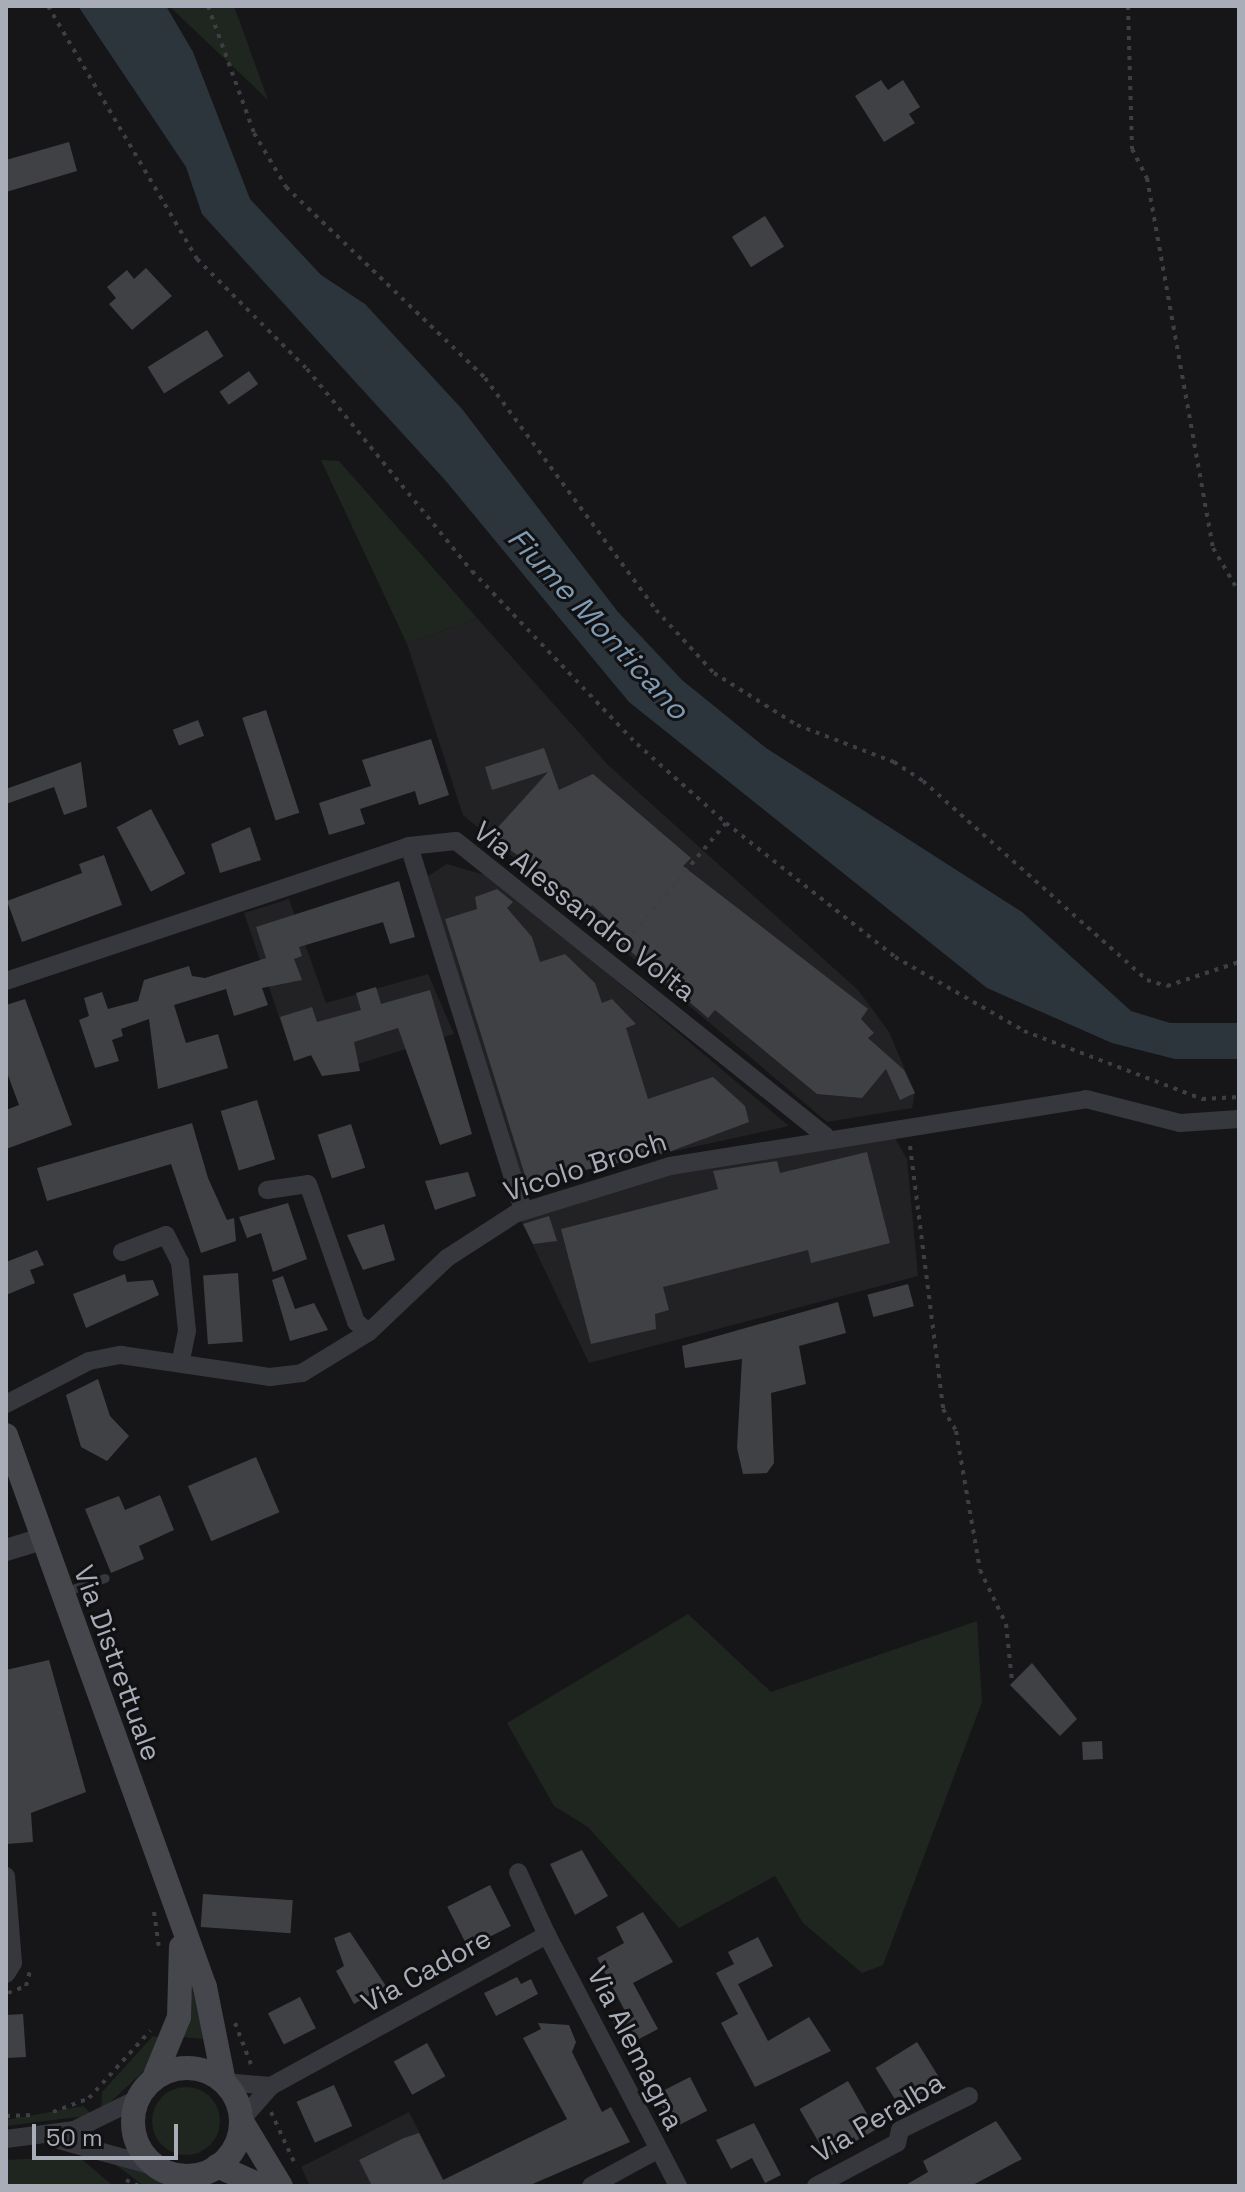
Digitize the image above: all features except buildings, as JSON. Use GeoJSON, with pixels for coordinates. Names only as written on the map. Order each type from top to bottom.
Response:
{"type":"FeatureCollection","features":[{"type":"Feature","properties":{"kind":"main road","name":"Via Distrettuale"},"geometry":{"type":"LineString","coordinates":[[6,1435],[60,1593],[205,1987],[224,2082]]}},
{"type":"Feature","properties":{"kind":"main road"},"geometry":{"type":"LineString","coordinates":[[177,1909],[183,1997],[154,2078],[137,2099],[137,2144],[157,2167],[187,2176],[217,2166],[230,2154],[241,2120]]}},
{"type":"Feature","properties":{"kind":"main road"},"geometry":{"type":"LineString","coordinates":[[154,2078],[197,2068],[224,2082],[241,2120],[290,2180]]}},
{"type":"Feature","properties":{"kind":"main road"},"geometry":{"type":"LineString","coordinates":[[217,2166],[262,2186]]}},
{"type":"Feature","properties":{"kind":"street","name":"Via Alessandro Volta"},"geometry":{"type":"LineString","coordinates":[[8,981],[409,846],[456,841],[826,1136]]}},
{"type":"Feature","properties":{"kind":"street"},"geometry":{"type":"LineString","coordinates":[[409,846],[523,1210]]}},
{"type":"Feature","properties":{"kind":"street"},"geometry":{"type":"LineString","coordinates":[[6,961],[8,981]]}},
{"type":"Feature","properties":{"kind":"street","name":"Vicolo Broch"},"geometry":{"type":"LineString","coordinates":[[6,1404],[89,1361],[181,1359],[285,1377],[318,1366],[369,1332],[447,1258],[523,1210],[670,1166],[826,1136],[1086,1099],[1180,1123],[1239,1119]]}},
{"type":"Feature","properties":{"kind":"street"},"geometry":{"type":"LineString","coordinates":[[267,1190],[308,1184],[356,1322],[369,1332]]}},
{"type":"Feature","properties":{"kind":"street"},"geometry":{"type":"LineString","coordinates":[[122,1252],[166,1235],[180,1262],[187,1331],[181,1359]]}},
{"type":"Feature","properties":{"kind":"street"},"geometry":{"type":"LineString","coordinates":[[6,1550],[42,1539]]}},
{"type":"Feature","properties":{"kind":"street"},"geometry":{"type":"LineString","coordinates":[[518,1872],[547,1935]]}},
{"type":"Feature","properties":{"kind":"street"},"geometry":{"type":"LineString","coordinates":[[6,1876],[13,1963],[6,1974]]}},
{"type":"Feature","properties":{"kind":"street","name":"Via Cadore"},"geometry":{"type":"LineString","coordinates":[[241,2120],[269,2095],[547,1935]]}},
{"type":"Feature","properties":{"kind":"street","name":"Via Alemagna"},"geometry":{"type":"LineString","coordinates":[[547,1935],[678,2186]]}},
{"type":"Feature","properties":{"kind":"street"},"geometry":{"type":"LineString","coordinates":[[224,2082],[269,2095]]}},
{"type":"Feature","properties":{"kind":"street","name":"Via Peralba"},"geometry":{"type":"LineString","coordinates":[[816,2186],[897,2143],[900,2130],[969,2096]]}},
{"type":"Feature","properties":{"kind":"street"},"geometry":{"type":"LineString","coordinates":[[40,2137],[95,2123],[137,2099]]}},
{"type":"Feature","properties":{"kind":"street"},"geometry":{"type":"LineString","coordinates":[[6,2139],[40,2137],[91,2143],[157,2167]]}},
{"type":"Feature","properties":{"kind":"street"},"geometry":{"type":"LineString","coordinates":[[591,2186],[657,2150]]}},
{"type":"Feature","properties":{"kind":"lane"},"geometry":{"type":"LineString","coordinates":[[60,1593],[105,1578]]}},
{"type":"Feature","properties":{"kind":"path"},"geometry":{"type":"LineString","coordinates":[[48,6],[197,259],[307,369],[472,571],[637,744],[726,823],[895,957],[1024,1031],[1202,1099],[1239,1097]]}},
{"type":"Feature","properties":{"kind":"path"},"geometry":{"type":"LineString","coordinates":[[208,6],[254,133],[286,187],[485,378],[656,610],[714,673],[797,725],[894,762],[923,781],[1147,980],[1180,983],[1239,962]]}},
{"type":"Feature","properties":{"kind":"path"},"geometry":{"type":"LineString","coordinates":[[1128,6],[1132,149],[1147,178],[1213,548],[1239,592]]}},
{"type":"Feature","properties":{"kind":"path"},"geometry":{"type":"LineString","coordinates":[[609,963],[726,823]]}},
{"type":"Feature","properties":{"kind":"path"},"geometry":{"type":"LineString","coordinates":[[903,1125],[915,1160],[943,1409],[956,1431],[980,1570],[1006,1624],[1012,1681]]}},
{"type":"Feature","properties":{"kind":"path"},"geometry":{"type":"LineString","coordinates":[[6,2116],[52,2113],[89,2098],[117,2074],[140,2037],[156,2031]]}},
{"type":"Feature","properties":{"kind":"path"},"geometry":{"type":"LineString","coordinates":[[269,2095],[290,2180]]}},
{"type":"Feature","properties":{"kind":"shaded area"},"geometry":{"type":"Polygon","coordinates":[[[169,6],[234,6],[268,100],[169,6]]]}},
{"type":"Feature","properties":{"kind":"shaded area"},"geometry":{"type":"Polygon","coordinates":[[[321,460],[339,461],[477,618],[407,644],[321,460]]]}},
{"type":"Feature","properties":{"kind":"shaded area"},"geometry":{"type":"Polygon","coordinates":[[[477,618],[607,764],[858,990],[889,1032],[915,1093],[912,1108],[827,1122],[463,815],[407,644],[477,618]]]}},
{"type":"Feature","properties":{"kind":"shaded area"},"geometry":{"type":"Polygon","coordinates":[[[447,864],[485,875],[530,908],[789,1126],[529,1183],[521,1178],[428,876],[447,864]]]}},
{"type":"Feature","properties":{"kind":"shaded area"},"geometry":{"type":"Polygon","coordinates":[[[289,899],[326,1003],[428,974],[454,1034],[358,1064],[338,1047],[294,1061],[244,913],[289,899]]]}},
{"type":"Feature","properties":{"kind":"shaded area"},"geometry":{"type":"Polygon","coordinates":[[[893,1135],[907,1159],[918,1276],[589,1363],[518,1214],[629,1182],[893,1135]]]}},
{"type":"Feature","properties":{"kind":"shaded area"},"geometry":{"type":"Polygon","coordinates":[[[688,1614],[771,1692],[977,1621],[982,1702],[883,1965],[862,1973],[803,1923],[775,1876],[679,1928],[588,1827],[554,1806],[507,1723],[688,1614]]]}},
{"type":"Feature","properties":{"kind":"shaded area"},"geometry":{"type":"Polygon","coordinates":[[[194,1981],[203,2039],[182,2037],[194,1981]]]}},
{"type":"Feature","properties":{"kind":"shaded area"},"geometry":{"type":"Polygon","coordinates":[[[153,2036],[163,2038],[147,2068],[101,2111],[102,2092],[153,2036]]]}},
{"type":"Feature","properties":{"kind":"shaded area"},"geometry":{"type":"Polygon","coordinates":[[[186,2087],[210,2097],[220,2121],[210,2145],[186,2155],[162,2145],[152,2121],[162,2097],[186,2087]]]}},
{"type":"Feature","properties":{"kind":"shaded area"},"geometry":{"type":"Polygon","coordinates":[[[83,2106],[93,2115],[6,2126],[6,2120],[83,2106]]]}},
{"type":"Feature","properties":{"kind":"shaded area"},"geometry":{"type":"Polygon","coordinates":[[[409,2112],[447,2186],[310,2186],[301,2167],[409,2112]]]}},
{"type":"Feature","properties":{"kind":"shaded area"},"geometry":{"type":"Polygon","coordinates":[[[78,2156],[113,2186],[6,2186],[6,2160],[78,2156]]]}},
{"type":"Feature","properties":{"kind":"shaded area"},"geometry":{"type":"Polygon","coordinates":[[[112,2162],[176,2183],[237,2186],[144,2186],[112,2162]]]}},
{"type":"Feature","properties":{"kind":"water","name":"Fiume Monticano"},"geometry":{"type":"Polygon","coordinates":[[[78,6],[166,6],[193,52],[250,199],[321,275],[365,304],[462,409],[618,612],[682,680],[766,748],[1022,912],[1131,1011],[1170,1023],[1239,1023],[1239,1059],[1175,1059],[1112,1043],[987,988],[629,702],[445,480],[202,214],[186,167],[78,6]]]}}]}
